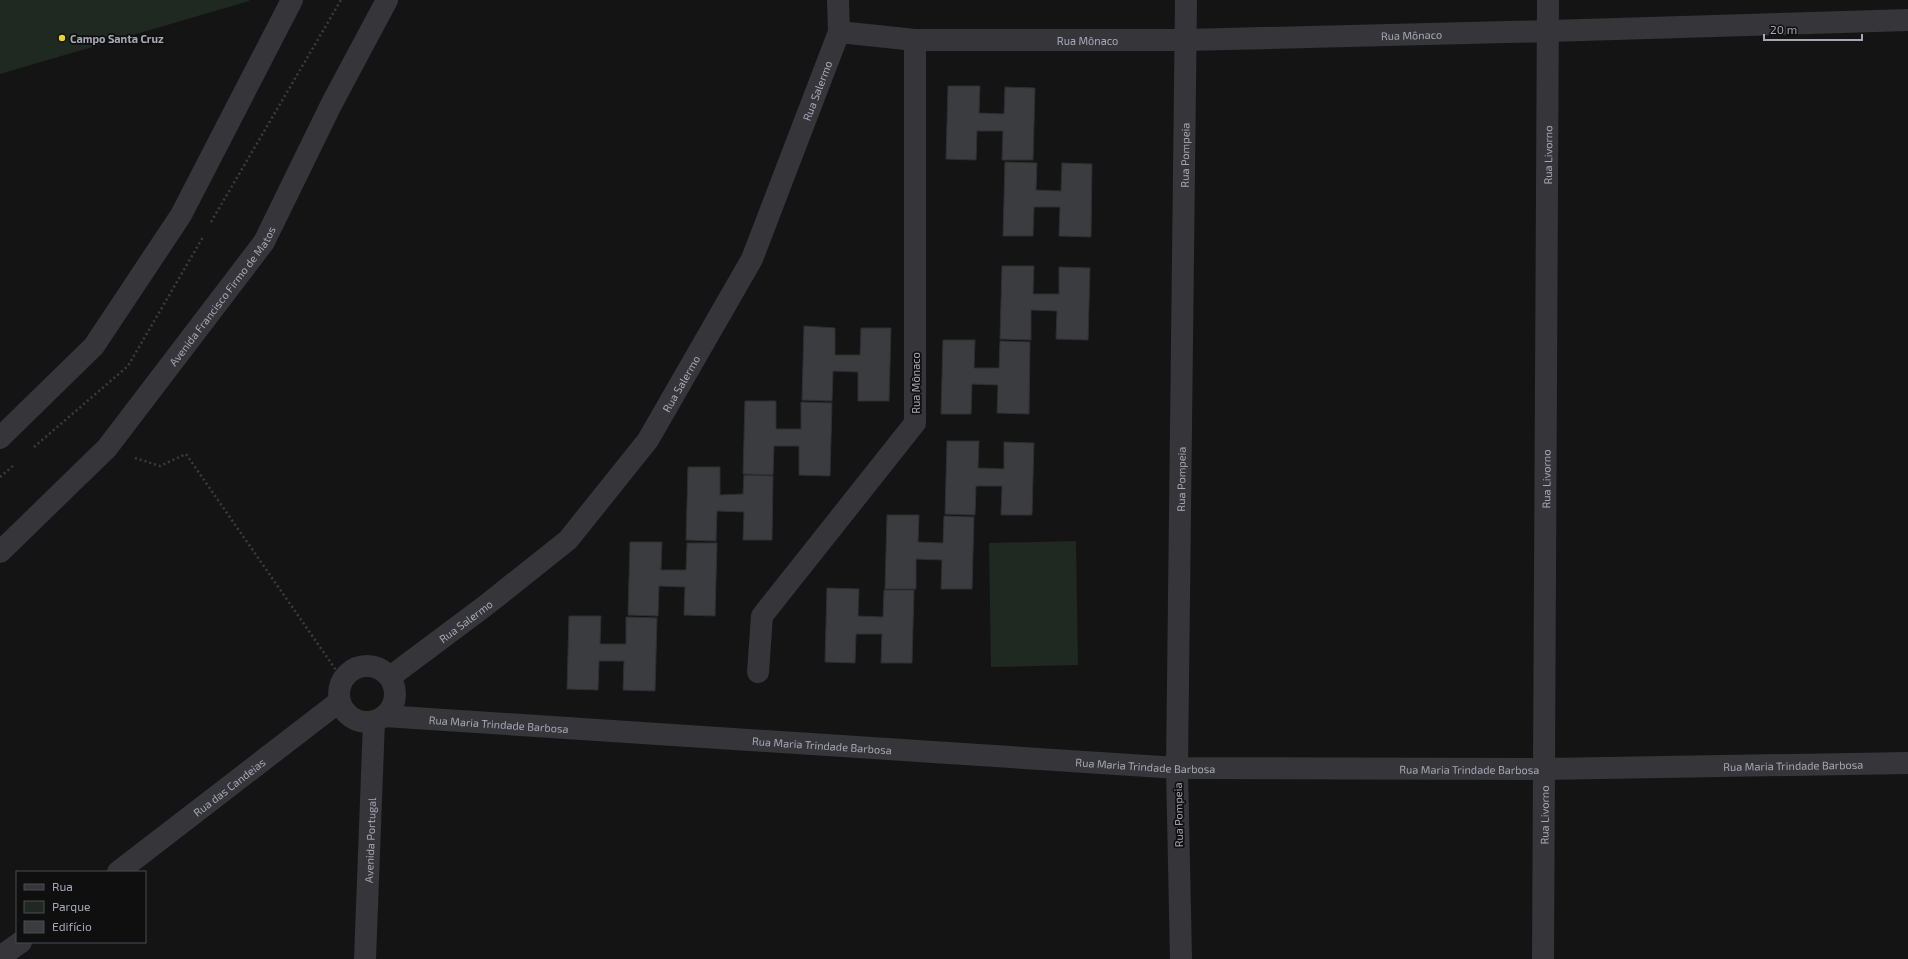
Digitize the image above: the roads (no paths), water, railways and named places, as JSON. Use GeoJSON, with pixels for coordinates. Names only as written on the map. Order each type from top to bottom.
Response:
{"type":"FeatureCollection","features":[{"type":"Feature","properties":{"kind":"street"},"geometry":{"type":"LineString","coordinates":[[0,438],[94,346],[181,215],[292,0]]}},
{"type":"Feature","properties":{"kind":"street","name":"Avenida Francisco Firmo de Matos"},"geometry":{"type":"LineString","coordinates":[[0,552],[107,448],[264,242],[332,103],[387,0]]}},
{"type":"Feature","properties":{"kind":"street","name":"Rua Salermo"},"geometry":{"type":"LineString","coordinates":[[390,677],[485,606],[568,540],[648,440],[752,259],[839,32],[838,0]]}},
{"type":"Feature","properties":{"kind":"street","name":"Rua Pompeia"},"geometry":{"type":"LineString","coordinates":[[1181,959],[1177,768],[1186,0]]}},
{"type":"Feature","properties":{"kind":"street","name":"Rua Livorno"},"geometry":{"type":"LineString","coordinates":[[1543,959],[1550,31],[1548,0]]}},
{"type":"Feature","properties":{"kind":"street","name":"Rua Mônaco"},"geometry":{"type":"LineString","coordinates":[[839,32],[915,40],[1186,40],[1908,20]]}},
{"type":"Feature","properties":{"kind":"street","name":"Rua Mônaco"},"geometry":{"type":"LineString","coordinates":[[758,672],[762,616],[915,423],[915,40]]}},
{"type":"Feature","properties":{"kind":"street"},"geometry":{"type":"LineString","coordinates":[[360,666],[371,666],[381,670],[390,677],[394,687],[395,697],[391,708],[379,718],[363,721],[353,718],[345,711],[342,690],[350,671],[360,666]]}},
{"type":"Feature","properties":{"kind":"street","name":"Rua das Candeias"},"geometry":{"type":"LineString","coordinates":[[119,871],[342,690]]}},
{"type":"Feature","properties":{"kind":"street","name":"Rua Maria Trindade Barbosa"},"geometry":{"type":"LineString","coordinates":[[379,718],[1177,768],[1544,769],[1908,763]]}},
{"type":"Feature","properties":{"kind":"street","name":"Avenida Portugal"},"geometry":{"type":"LineString","coordinates":[[365,959],[379,718]]}},
{"type":"Feature","properties":{"kind":"street"},"geometry":{"type":"LineString","coordinates":[[0,957],[20,943]]}},
{"type":"Feature","properties":{"kind":"place","name":"Campo Santa Cruz"},"geometry":{"type":"Point","coordinates":[62,38]}}]}
